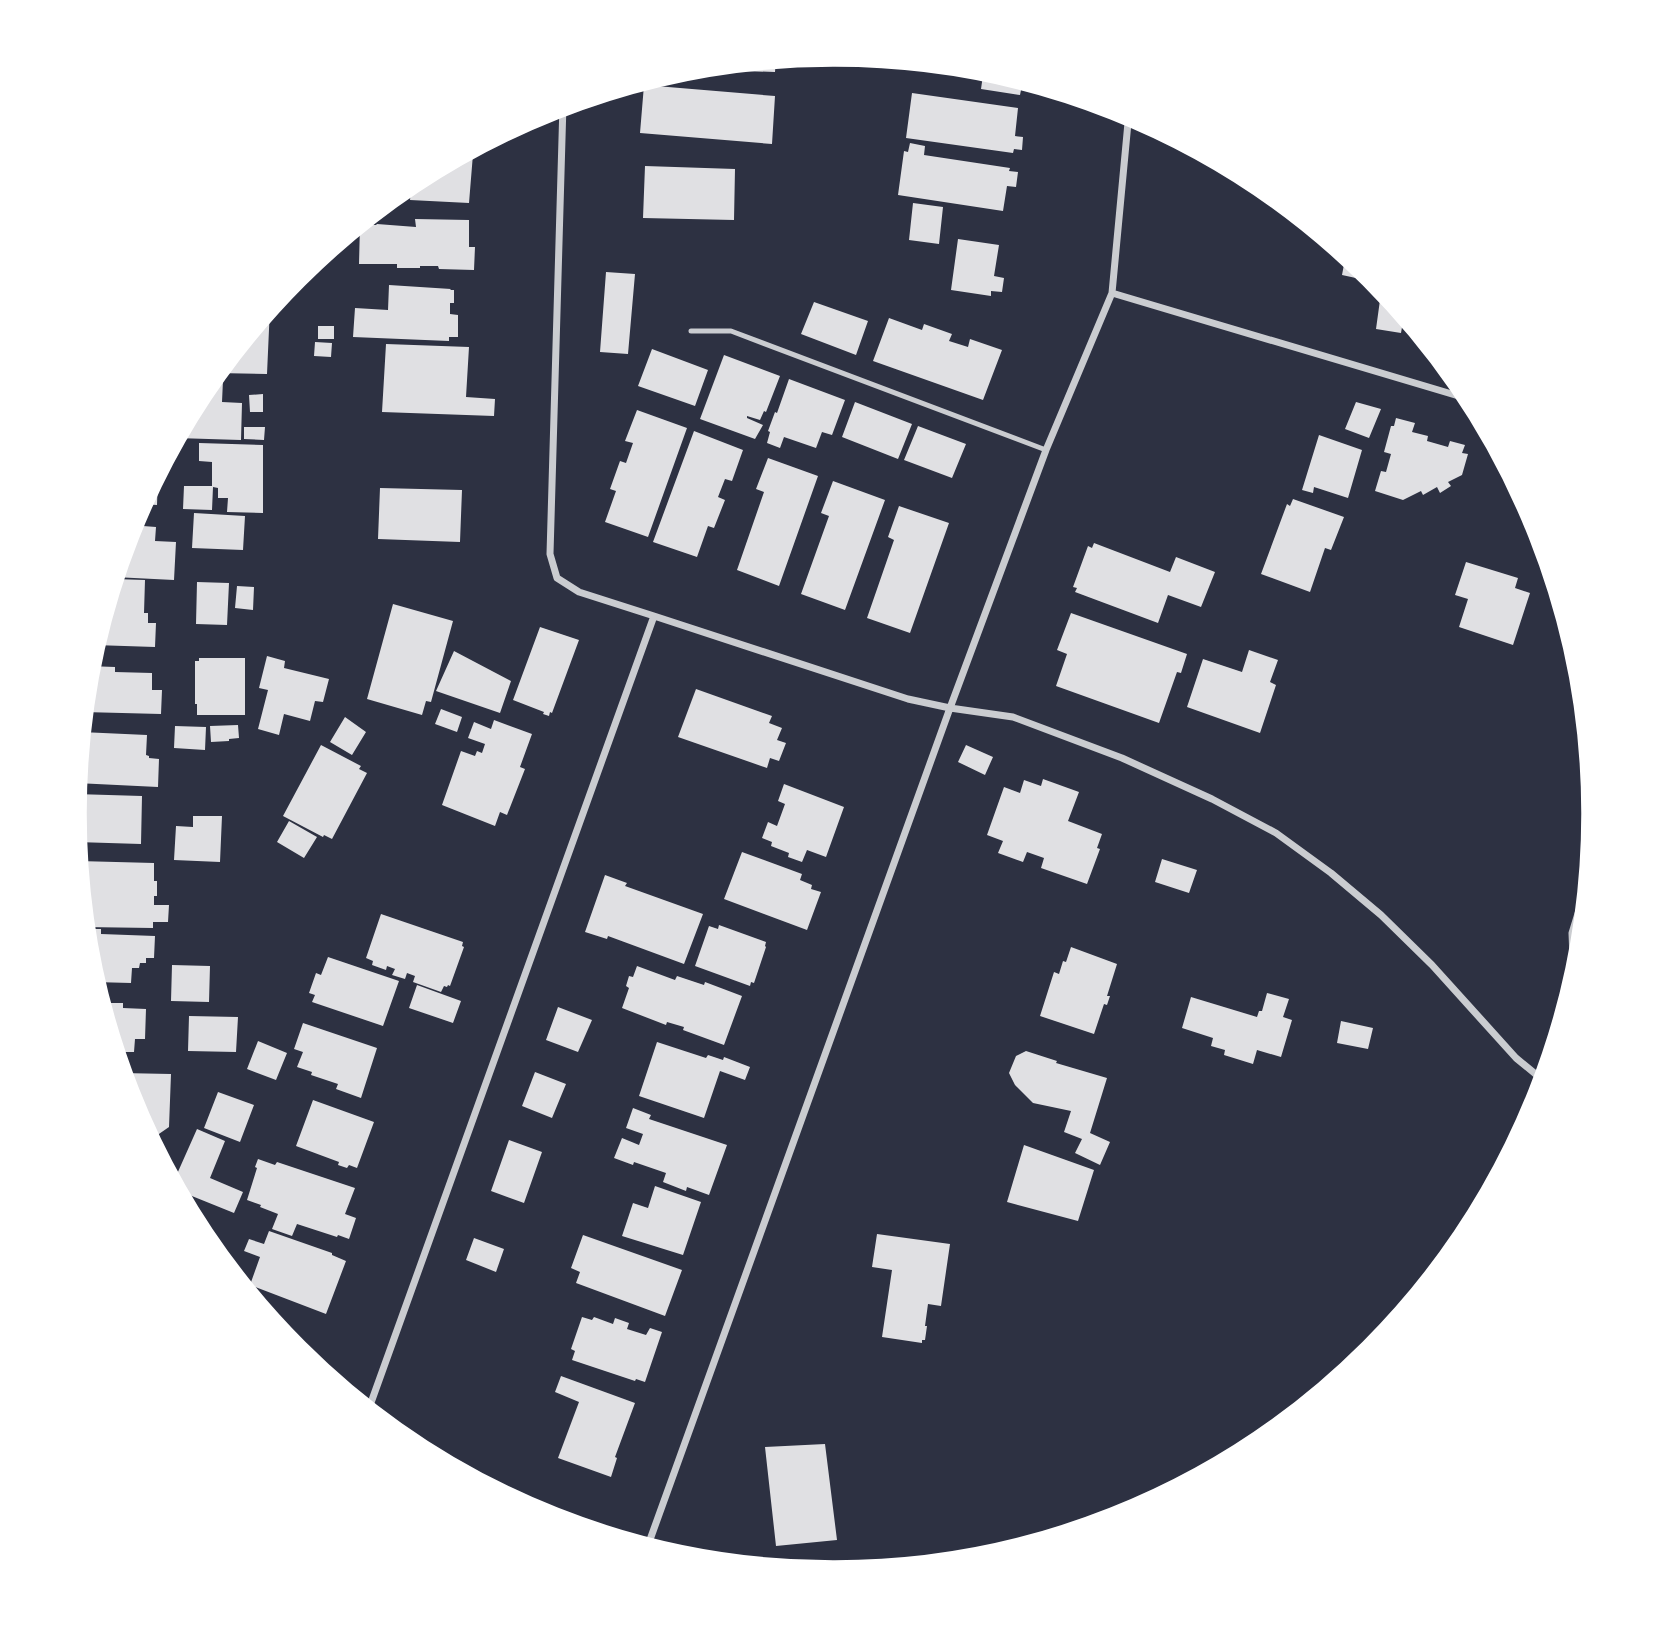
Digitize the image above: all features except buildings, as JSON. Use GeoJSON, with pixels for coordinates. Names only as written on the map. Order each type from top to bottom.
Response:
{"type":"FeatureCollection","features":[{"type":"Feature","properties":{"kind":"street"},"geometry":{"type":"LineString","coordinates":[[563,116],[550,554],[557,578],[579,592],[908,699],[1013,717],[1122,758],[1212,799],[1276,834],[1331,873],[1381,915],[1432,965],[1516,1058],[1536,1074]]}},
{"type":"Feature","properties":{"kind":"street"},"geometry":{"type":"LineString","coordinates":[[651,1540],[950,708],[1046,450],[1112,293],[1128,125]]}},
{"type":"Feature","properties":{"kind":"street"},"geometry":{"type":"LineString","coordinates":[[1112,293],[1455,395]]}},
{"type":"Feature","properties":{"kind":"street"},"geometry":{"type":"LineString","coordinates":[[372,1403],[654,616]]}},
{"type":"Feature","properties":{"kind":"lane"},"geometry":{"type":"LineString","coordinates":[[691,331],[731,331],[1046,450]]}}]}
